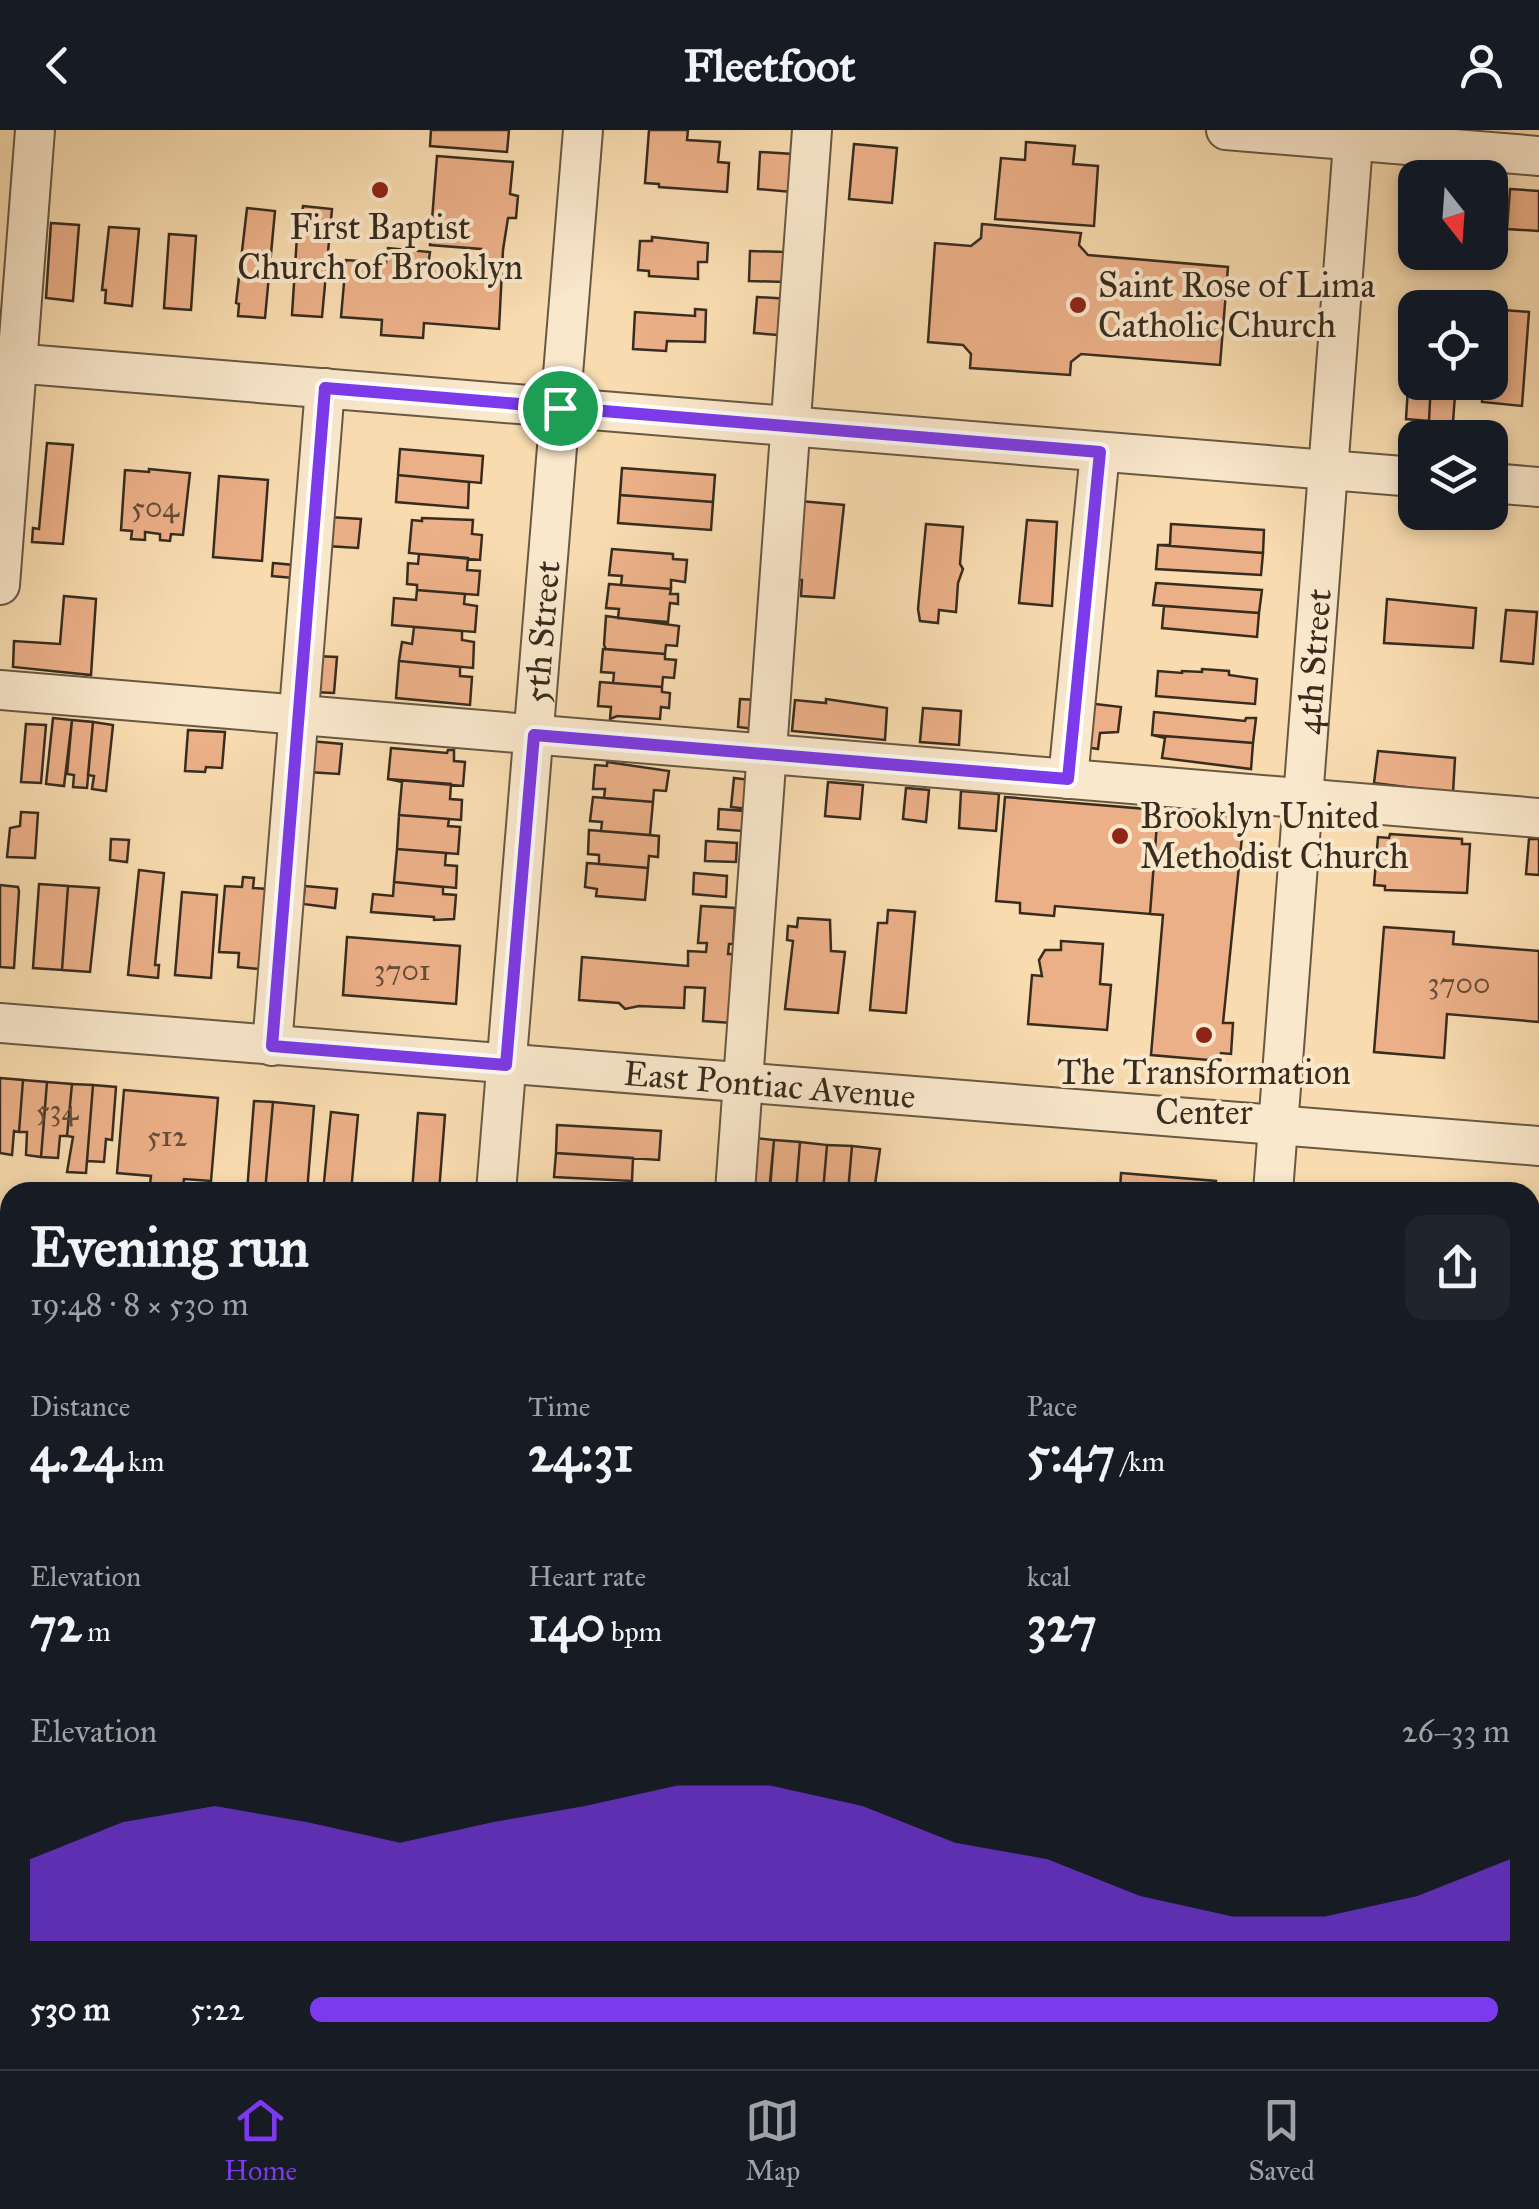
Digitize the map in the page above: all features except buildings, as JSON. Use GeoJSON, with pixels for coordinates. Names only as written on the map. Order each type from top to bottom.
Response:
{"type":"FeatureCollection","features":[{"type":"Feature","properties":{"kind":"street"},"geometry":{"type":"LineString","coordinates":[[0,584],[9,363],[35,130]]}},
{"type":"Feature","properties":{"kind":"street","name":"5th Street"},"geometry":{"type":"LineString","coordinates":[[497,1182],[583,130]]}},
{"type":"Feature","properties":{"kind":"street"},"geometry":{"type":"LineString","coordinates":[[735,1182],[812,130]]}},
{"type":"Feature","properties":{"kind":"street"},"geometry":{"type":"LineString","coordinates":[[1226,130],[1354,135],[1539,156]]}},
{"type":"Feature","properties":{"kind":"street","name":"4th Street"},"geometry":{"type":"LineString","coordinates":[[1274,1182],[1354,135]]}},
{"type":"Feature","properties":{"kind":"street"},"geometry":{"type":"LineString","coordinates":[[9,363],[1398,476]]}},
{"type":"Feature","properties":{"kind":"street"},"geometry":{"type":"LineString","coordinates":[[272,1046],[325,388]]}},
{"type":"Feature","properties":{"kind":"street"},"geometry":{"type":"LineString","coordinates":[[1068,779],[1100,452]]}},
{"type":"Feature","properties":{"kind":"street"},"geometry":{"type":"LineString","coordinates":[[1508,484],[1539,487]]}},
{"type":"Feature","properties":{"kind":"street"},"geometry":{"type":"LineString","coordinates":[[0,690],[1302,798],[1538,811]]}},
{"type":"Feature","properties":{"kind":"street","name":"East Pontiac Avenue"},"geometry":{"type":"LineString","coordinates":[[0,1023],[1539,1146]]}},
{"type":"Feature","properties":{"kind":"place","name":"First Baptist Church of Brooklyn"},"geometry":{"type":"Point","coordinates":[380,190]}},
{"type":"Feature","properties":{"kind":"place","name":"Saint Rose of Lima Catholic Church"},"geometry":{"type":"Point","coordinates":[1078,305]}},
{"type":"Feature","properties":{"kind":"place","name":"Brooklyn United Methodist Church"},"geometry":{"type":"Point","coordinates":[1120,836]}},
{"type":"Feature","properties":{"kind":"place","name":"The Transformation Center"},"geometry":{"type":"Point","coordinates":[1204,1035]}},
{"type":"Feature","properties":{"kind":"route"},"geometry":{"type":"LineString","coordinates":[[325,388],[560,408],[1100,452],[1068,779],[534,735],[506,1065],[272,1046],[325,388]]}}]}
